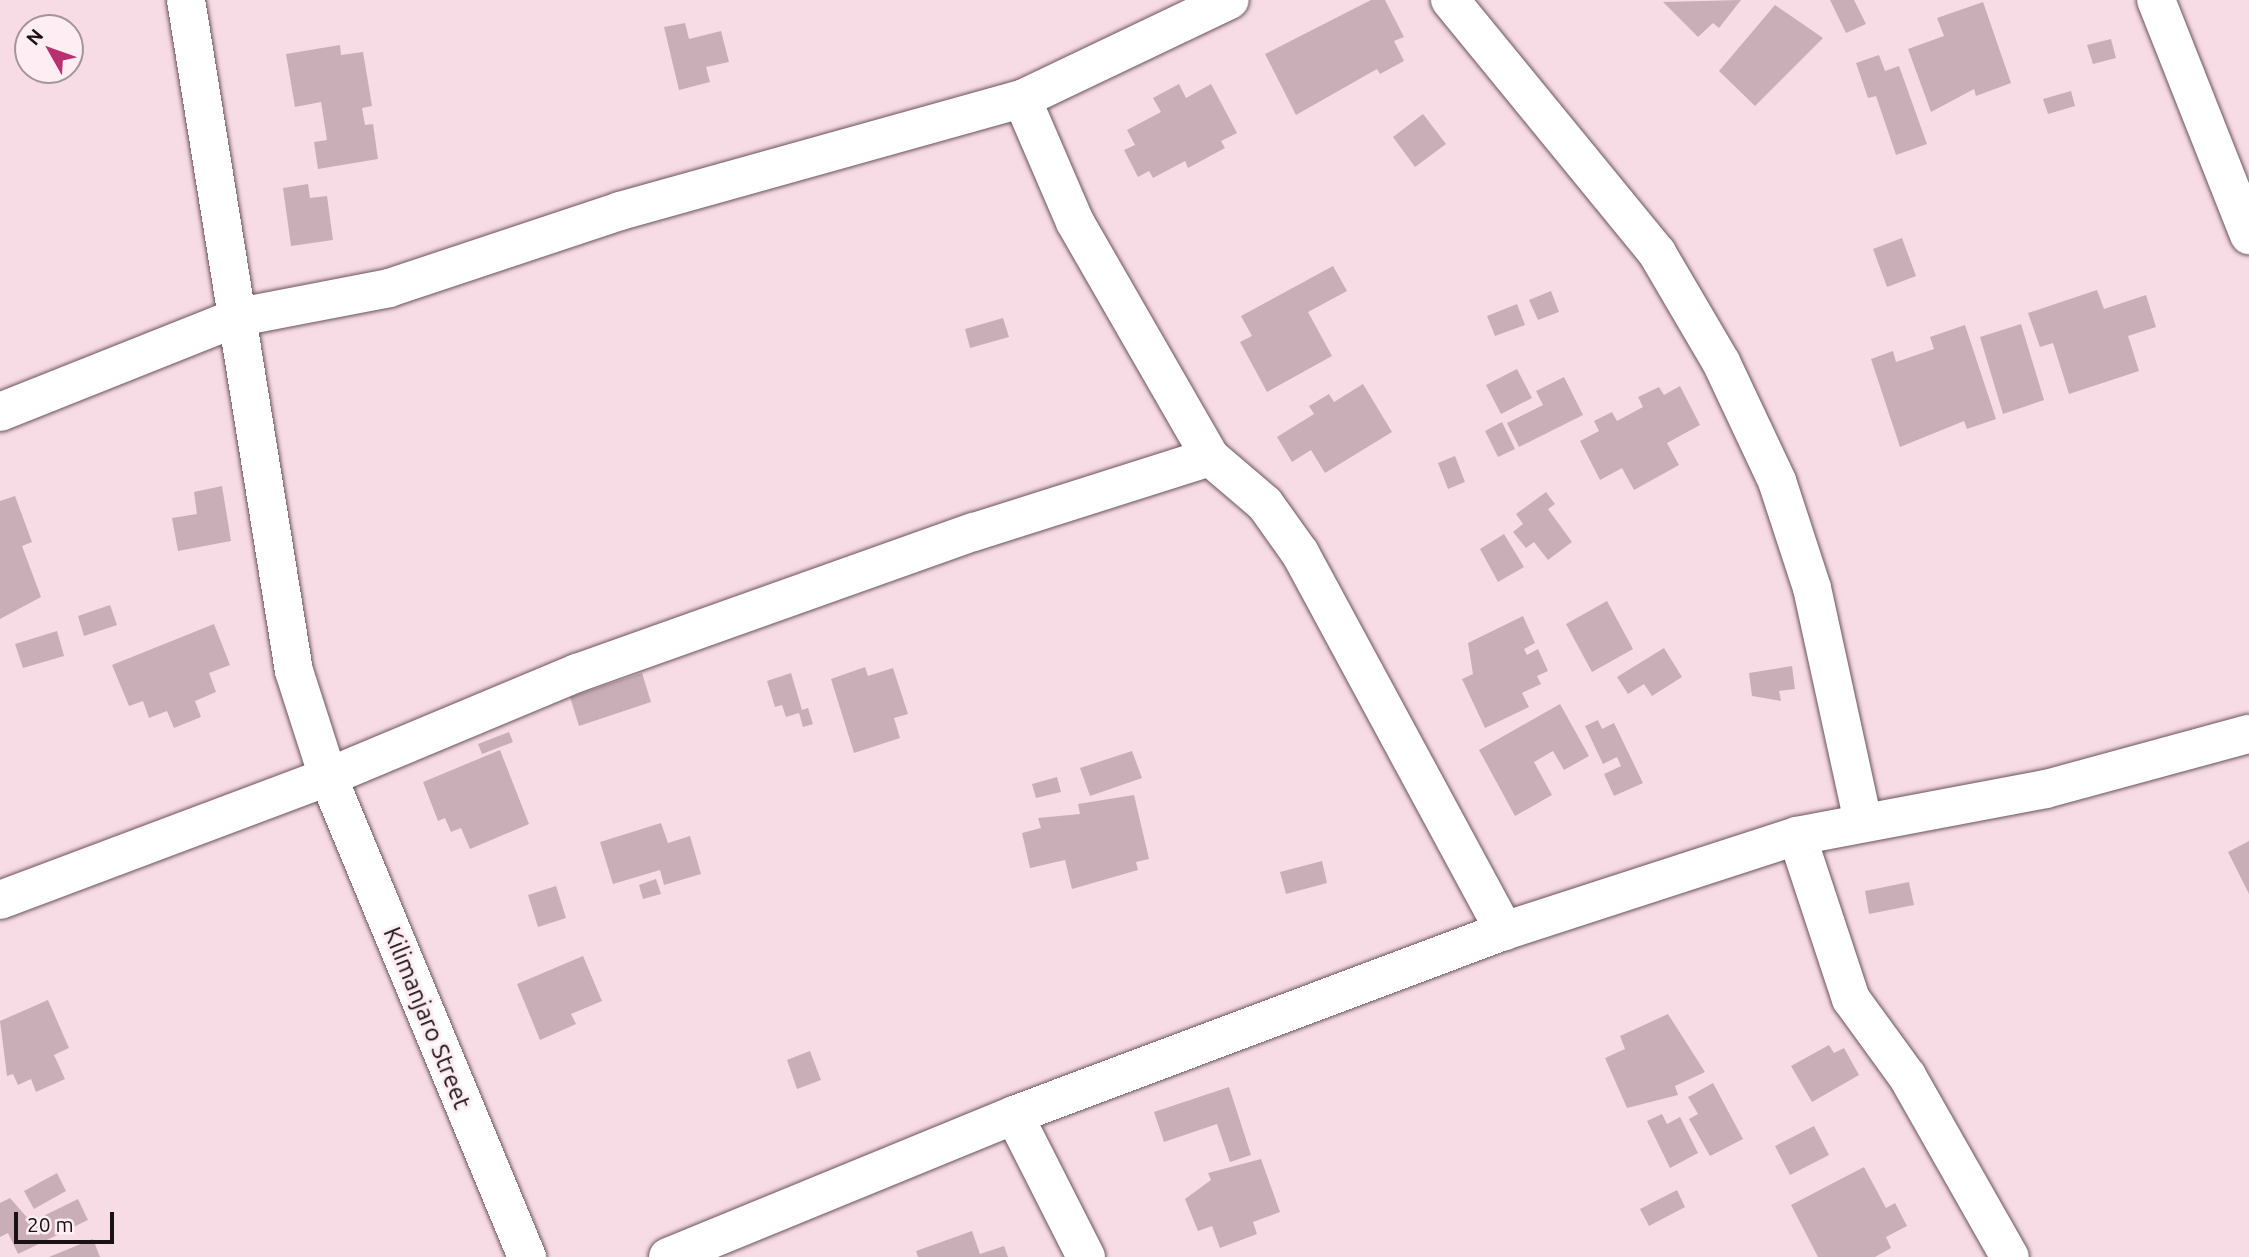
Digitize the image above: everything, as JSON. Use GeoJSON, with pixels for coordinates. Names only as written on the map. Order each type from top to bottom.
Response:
{"type":"FeatureCollection","features":[{"type":"Feature","properties":{"kind":"street","name":"Kilimanjaro Street"},"geometry":{"type":"LineString","coordinates":[[186,0],[294,671],[328,777],[527,1257]]}},
{"type":"Feature","properties":{"kind":"street"},"geometry":{"type":"LineString","coordinates":[[1450,0],[1657,253],[1721,362],[1777,481],[1812,588],[1863,822]]}},
{"type":"Feature","properties":{"kind":"street"},"geometry":{"type":"LineString","coordinates":[[2156,0],[2249,236]]}},
{"type":"Feature","properties":{"kind":"street"},"geometry":{"type":"LineString","coordinates":[[0,412],[239,317],[390,288],[620,211],[1022,99],[1222,2]]}},
{"type":"Feature","properties":{"kind":"street"},"geometry":{"type":"LineString","coordinates":[[1022,99],[1075,222],[1210,457],[1265,504],[1300,553],[1504,931]]}},
{"type":"Feature","properties":{"kind":"street"},"geometry":{"type":"LineString","coordinates":[[0,900],[328,777],[577,673],[975,532],[1210,457]]}},
{"type":"Feature","properties":{"kind":"street"},"geometry":{"type":"LineString","coordinates":[[668,1257],[1014,1115],[1504,931],[1797,836],[2046,789],[2249,734]]}},
{"type":"Feature","properties":{"kind":"street"},"geometry":{"type":"LineString","coordinates":[[1797,836],[1852,999],[1907,1076],[2010,1257]]}},
{"type":"Feature","properties":{"kind":"street"},"geometry":{"type":"LineString","coordinates":[[1014,1115],[1086,1257]]}},
{"type":"Feature","properties":{"kind":"building"},"geometry":{"type":"Polygon","coordinates":[[[1371,0],[1385,0],[1404,37],[1394,41],[1404,61],[1380,74],[1377,69],[1296,115],[1265,54],[1371,0]]]}},
{"type":"Feature","properties":{"kind":"building"},"geometry":{"type":"Polygon","coordinates":[[[1741,0],[1719,28],[1713,23],[1698,37],[1663,2],[1741,0]]]}},
{"type":"Feature","properties":{"kind":"building"},"geometry":{"type":"Polygon","coordinates":[[[1830,0],[1854,0],[1866,24],[1846,33],[1830,0]]]}},
{"type":"Feature","properties":{"kind":"building"},"geometry":{"type":"Polygon","coordinates":[[[1983,2],[2011,83],[1976,96],[1974,89],[1931,112],[1908,49],[1944,36],[1937,18],[1983,2]]]}},
{"type":"Feature","properties":{"kind":"building"},"geometry":{"type":"Polygon","coordinates":[[[1775,5],[1823,38],[1755,106],[1719,71],[1775,5]]]}},
{"type":"Feature","properties":{"kind":"building"},"geometry":{"type":"Polygon","coordinates":[[[685,23],[689,39],[721,31],[729,62],[706,67],[710,82],[679,90],[664,27],[685,23]]]}},
{"type":"Feature","properties":{"kind":"building"},"geometry":{"type":"Polygon","coordinates":[[[2111,39],[2116,58],[2093,64],[2087,45],[2111,39]]]}},
{"type":"Feature","properties":{"kind":"building"},"geometry":{"type":"Polygon","coordinates":[[[340,45],[341,55],[363,52],[372,106],[362,108],[365,125],[373,124],[378,159],[318,169],[314,142],[327,140],[321,102],[295,107],[286,54],[340,45]]]}},
{"type":"Feature","properties":{"kind":"building"},"geometry":{"type":"Polygon","coordinates":[[[1879,55],[1885,71],[1899,66],[1927,144],[1896,155],[1876,96],[1868,98],[1856,63],[1879,55]]]}},
{"type":"Feature","properties":{"kind":"building"},"geometry":{"type":"Polygon","coordinates":[[[1179,84],[1186,98],[1211,84],[1237,133],[1221,141],[1225,148],[1188,168],[1185,161],[1153,178],[1149,171],[1138,177],[1124,150],[1135,145],[1127,130],[1161,112],[1153,98],[1179,84]]]}},
{"type":"Feature","properties":{"kind":"building"},"geometry":{"type":"Polygon","coordinates":[[[2071,91],[2075,106],[2048,114],[2043,99],[2071,91]]]}},
{"type":"Feature","properties":{"kind":"building"},"geometry":{"type":"Polygon","coordinates":[[[1423,114],[1446,144],[1415,167],[1393,137],[1423,114]]]}},
{"type":"Feature","properties":{"kind":"building"},"geometry":{"type":"Polygon","coordinates":[[[308,184],[310,198],[327,196],[333,240],[291,246],[283,188],[308,184]]]}},
{"type":"Feature","properties":{"kind":"building"},"geometry":{"type":"Polygon","coordinates":[[[1902,238],[1916,276],[1887,287],[1873,249],[1902,238]]]}},
{"type":"Feature","properties":{"kind":"building"},"geometry":{"type":"Polygon","coordinates":[[[1333,266],[1347,291],[1308,312],[1332,356],[1267,392],[1240,342],[1252,336],[1241,316],[1333,266]]]}},
{"type":"Feature","properties":{"kind":"building"},"geometry":{"type":"Polygon","coordinates":[[[2097,290],[2104,309],[2146,295],[2156,327],[2128,336],[2139,371],[2069,394],[2053,343],[2040,347],[2028,313],[2097,290]]]}},
{"type":"Feature","properties":{"kind":"building"},"geometry":{"type":"Polygon","coordinates":[[[1551,291],[1559,312],[1538,320],[1529,300],[1551,291]]]}},
{"type":"Feature","properties":{"kind":"building"},"geometry":{"type":"Polygon","coordinates":[[[1517,304],[1525,325],[1495,336],[1487,316],[1517,304]]]}},
{"type":"Feature","properties":{"kind":"building"},"geometry":{"type":"Polygon","coordinates":[[[1003,318],[1009,337],[970,348],[965,329],[1003,318]]]}},
{"type":"Feature","properties":{"kind":"building"},"geometry":{"type":"Polygon","coordinates":[[[2021,324],[2044,400],[2003,414],[1980,337],[2021,324]]]}},
{"type":"Feature","properties":{"kind":"building"},"geometry":{"type":"Polygon","coordinates":[[[1965,325],[1996,419],[1967,429],[1964,421],[1900,447],[1871,359],[1893,351],[1896,362],[1934,349],[1930,337],[1965,325]]]}},
{"type":"Feature","properties":{"kind":"building"},"geometry":{"type":"Polygon","coordinates":[[[1517,369],[1532,398],[1501,414],[1486,385],[1517,369]]]}},
{"type":"Feature","properties":{"kind":"building"},"geometry":{"type":"Polygon","coordinates":[[[1564,377],[1583,415],[1519,447],[1507,423],[1543,405],[1536,391],[1564,377]]]}},
{"type":"Feature","properties":{"kind":"building"},"geometry":{"type":"Polygon","coordinates":[[[1363,384],[1392,432],[1325,473],[1311,450],[1292,462],[1277,437],[1314,414],[1309,406],[1329,394],[1334,402],[1363,384]]]}},
{"type":"Feature","properties":{"kind":"building"},"geometry":{"type":"Polygon","coordinates":[[[1680,386],[1700,425],[1667,443],[1679,465],[1634,490],[1622,468],[1600,480],[1580,441],[1599,431],[1594,421],[1612,412],[1617,421],[1643,407],[1638,397],[1659,387],[1664,395],[1680,386]]]}},
{"type":"Feature","properties":{"kind":"building"},"geometry":{"type":"Polygon","coordinates":[[[1502,422],[1515,449],[1498,457],[1485,431],[1502,422]]]}},
{"type":"Feature","properties":{"kind":"building"},"geometry":{"type":"Polygon","coordinates":[[[1455,456],[1465,482],[1448,489],[1438,463],[1455,456]]]}},
{"type":"Feature","properties":{"kind":"building"},"geometry":{"type":"Polygon","coordinates":[[[222,486],[231,541],[178,551],[172,518],[197,514],[194,492],[222,486]]]}},
{"type":"Feature","properties":{"kind":"building"},"geometry":{"type":"Polygon","coordinates":[[[1546,492],[1555,504],[1548,509],[1572,542],[1548,560],[1534,542],[1526,548],[1513,532],[1523,524],[1516,514],[1546,492]]]}},
{"type":"Feature","properties":{"kind":"building"},"geometry":{"type":"Polygon","coordinates":[[[15,496],[32,542],[22,546],[41,597],[0,619],[0,501],[15,496]]]}},
{"type":"Feature","properties":{"kind":"building"},"geometry":{"type":"Polygon","coordinates":[[[1504,534],[1524,567],[1498,582],[1480,549],[1504,534]]]}},
{"type":"Feature","properties":{"kind":"building"},"geometry":{"type":"Polygon","coordinates":[[[1607,601],[1633,649],[1592,672],[1566,624],[1607,601]]]}},
{"type":"Feature","properties":{"kind":"building"},"geometry":{"type":"Polygon","coordinates":[[[110,605],[117,625],[84,636],[78,616],[110,605]]]}},
{"type":"Feature","properties":{"kind":"building"},"geometry":{"type":"Polygon","coordinates":[[[1523,616],[1535,643],[1524,649],[1527,655],[1538,649],[1548,671],[1537,676],[1541,684],[1522,693],[1529,707],[1485,728],[1462,679],[1473,674],[1468,643],[1523,616]]]}},
{"type":"Feature","properties":{"kind":"building"},"geometry":{"type":"Polygon","coordinates":[[[214,624],[230,665],[209,673],[216,692],[195,701],[201,717],[174,728],[167,711],[149,718],[143,701],[129,706],[112,665],[214,624]]]}},
{"type":"Feature","properties":{"kind":"building"},"geometry":{"type":"Polygon","coordinates":[[[57,631],[64,656],[23,668],[15,644],[57,631]]]}},
{"type":"Feature","properties":{"kind":"building"},"geometry":{"type":"Polygon","coordinates":[[[1664,648],[1682,677],[1652,696],[1644,684],[1628,694],[1617,677],[1664,648]]]}},
{"type":"Feature","properties":{"kind":"building"},"geometry":{"type":"Polygon","coordinates":[[[1792,666],[1795,689],[1779,691],[1781,701],[1752,696],[1749,673],[1792,666]]]}},
{"type":"Feature","properties":{"kind":"building"},"geometry":{"type":"Polygon","coordinates":[[[865,667],[868,676],[893,668],[908,714],[894,718],[900,738],[854,753],[831,679],[865,667]]]}},
{"type":"Feature","properties":{"kind":"building"},"geometry":{"type":"Polygon","coordinates":[[[642,673],[651,702],[579,726],[570,697],[642,673]]]}},
{"type":"Feature","properties":{"kind":"building"},"geometry":{"type":"Polygon","coordinates":[[[791,673],[802,710],[808,708],[813,724],[803,727],[799,713],[786,717],[782,705],[775,707],[767,681],[791,673]]]}},
{"type":"Feature","properties":{"kind":"building"},"geometry":{"type":"Polygon","coordinates":[[[1560,704],[1589,756],[1564,770],[1553,751],[1534,762],[1552,795],[1515,816],[1479,750],[1560,704]]]}},
{"type":"Feature","properties":{"kind":"building"},"geometry":{"type":"Polygon","coordinates":[[[1598,720],[1602,729],[1614,723],[1643,783],[1614,796],[1604,774],[1621,766],[1617,757],[1603,764],[1585,726],[1598,720]]]}},
{"type":"Feature","properties":{"kind":"building"},"geometry":{"type":"Polygon","coordinates":[[[509,732],[513,742],[482,754],[478,744],[509,732]]]}},
{"type":"Feature","properties":{"kind":"building"},"geometry":{"type":"Polygon","coordinates":[[[500,750],[529,824],[470,849],[461,828],[451,832],[445,818],[438,821],[423,782],[500,750]]]}},
{"type":"Feature","properties":{"kind":"building"},"geometry":{"type":"Polygon","coordinates":[[[1132,751],[1142,778],[1090,796],[1080,768],[1132,751]]]}},
{"type":"Feature","properties":{"kind":"building"},"geometry":{"type":"Polygon","coordinates":[[[1057,777],[1061,792],[1036,798],[1032,784],[1057,777]]]}},
{"type":"Feature","properties":{"kind":"building"},"geometry":{"type":"Polygon","coordinates":[[[1134,795],[1149,859],[1136,862],[1138,870],[1072,889],[1065,860],[1030,868],[1022,833],[1041,828],[1038,818],[1080,814],[1078,804],[1134,795]]]}},
{"type":"Feature","properties":{"kind":"building"},"geometry":{"type":"Polygon","coordinates":[[[661,823],[668,843],[690,836],[701,874],[664,885],[660,870],[613,884],[600,842],[661,823]]]}},
{"type":"Feature","properties":{"kind":"building"},"geometry":{"type":"Polygon","coordinates":[[[2249,841],[2249,894],[2228,852],[2249,841]]]}},
{"type":"Feature","properties":{"kind":"building"},"geometry":{"type":"Polygon","coordinates":[[[1322,861],[1327,883],[1286,894],[1280,872],[1322,861]]]}},
{"type":"Feature","properties":{"kind":"building"},"geometry":{"type":"Polygon","coordinates":[[[656,879],[661,894],[643,899],[639,885],[656,879]]]}},
{"type":"Feature","properties":{"kind":"building"},"geometry":{"type":"Polygon","coordinates":[[[1909,882],[1914,905],[1869,914],[1865,891],[1909,882]]]}},
{"type":"Feature","properties":{"kind":"building"},"geometry":{"type":"Polygon","coordinates":[[[556,886],[566,918],[538,927],[528,895],[556,886]]]}},
{"type":"Feature","properties":{"kind":"building"},"geometry":{"type":"Polygon","coordinates":[[[583,956],[602,1001],[571,1014],[576,1024],[540,1040],[517,984],[583,956]]]}},
{"type":"Feature","properties":{"kind":"building"},"geometry":{"type":"Polygon","coordinates":[[[48,1000],[69,1048],[54,1055],[65,1079],[36,1092],[31,1079],[18,1085],[13,1074],[7,1076],[0,1021],[48,1000]]]}},
{"type":"Feature","properties":{"kind":"building"},"geometry":{"type":"Polygon","coordinates":[[[1668,1014],[1705,1072],[1675,1086],[1678,1095],[1627,1108],[1605,1058],[1625,1049],[1620,1036],[1668,1014]]]}},
{"type":"Feature","properties":{"kind":"building"},"geometry":{"type":"Polygon","coordinates":[[[1829,1045],[1834,1053],[1844,1048],[1859,1075],[1812,1102],[1791,1066],[1829,1045]]]}},
{"type":"Feature","properties":{"kind":"building"},"geometry":{"type":"Polygon","coordinates":[[[810,1051],[821,1080],[797,1089],[787,1060],[810,1051]]]}},
{"type":"Feature","properties":{"kind":"building"},"geometry":{"type":"Polygon","coordinates":[[[1713,1083],[1743,1139],[1710,1156],[1689,1119],[1698,1114],[1688,1097],[1713,1083]]]}},
{"type":"Feature","properties":{"kind":"building"},"geometry":{"type":"Polygon","coordinates":[[[1229,1087],[1251,1155],[1230,1162],[1217,1124],[1164,1142],[1154,1112],[1229,1087]]]}},
{"type":"Feature","properties":{"kind":"building"},"geometry":{"type":"Polygon","coordinates":[[[1662,1114],[1667,1124],[1680,1117],[1698,1153],[1670,1168],[1647,1121],[1662,1114]]]}},
{"type":"Feature","properties":{"kind":"building"},"geometry":{"type":"Polygon","coordinates":[[[1814,1126],[1829,1155],[1790,1175],[1775,1146],[1814,1126]]]}},
{"type":"Feature","properties":{"kind":"building"},"geometry":{"type":"Polygon","coordinates":[[[1261,1159],[1280,1212],[1253,1222],[1257,1234],[1220,1248],[1212,1226],[1198,1231],[1185,1199],[1211,1180],[1208,1173],[1261,1159]]]}},
{"type":"Feature","properties":{"kind":"building"},"geometry":{"type":"Polygon","coordinates":[[[1864,1167],[1886,1208],[1895,1203],[1907,1226],[1886,1237],[1891,1248],[1875,1257],[1818,1257],[1791,1205],[1864,1167]]]}},
{"type":"Feature","properties":{"kind":"building"},"geometry":{"type":"Polygon","coordinates":[[[57,1173],[66,1191],[34,1209],[24,1191],[57,1173]]]}},
{"type":"Feature","properties":{"kind":"building"},"geometry":{"type":"Polygon","coordinates":[[[1677,1190],[1685,1207],[1649,1226],[1640,1209],[1677,1190]]]}},
{"type":"Feature","properties":{"kind":"building"},"geometry":{"type":"Polygon","coordinates":[[[10,1198],[31,1222],[78,1199],[88,1220],[18,1254],[8,1233],[0,1237],[0,1203],[10,1198]]]}},
{"type":"Feature","properties":{"kind":"building"},"geometry":{"type":"Polygon","coordinates":[[[972,1231],[980,1254],[1004,1246],[1008,1257],[918,1257],[916,1251],[972,1231]]]}},
{"type":"Feature","properties":{"kind":"building"},"geometry":{"type":"Polygon","coordinates":[[[93,1239],[100,1257],[49,1257],[93,1239]]]}}]}
